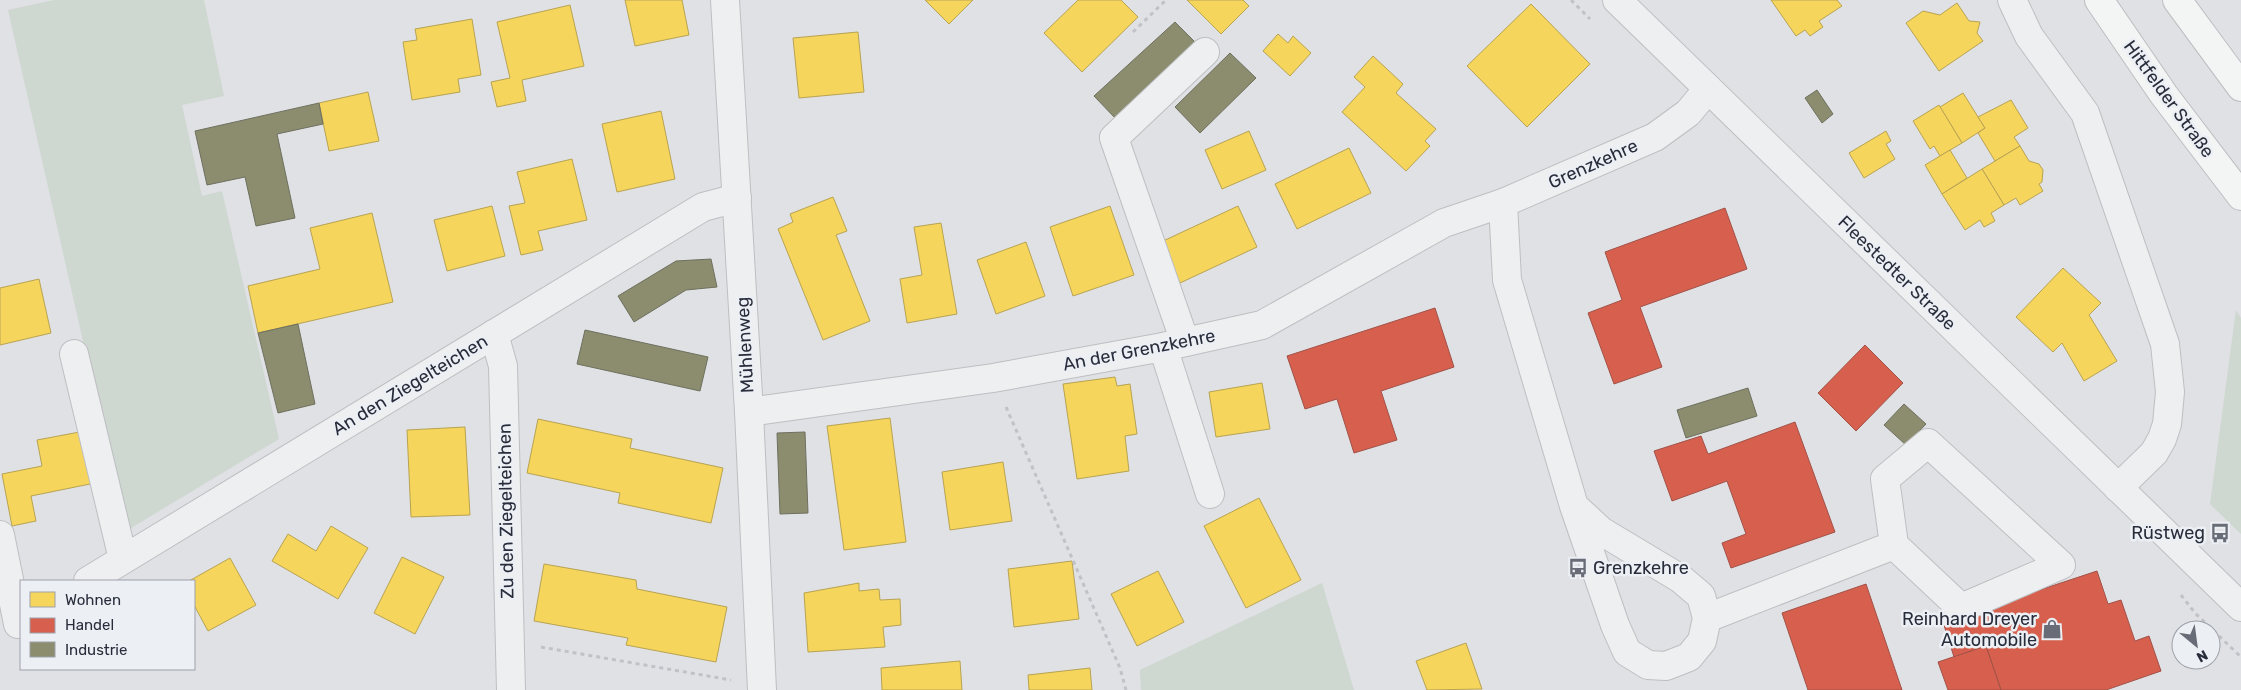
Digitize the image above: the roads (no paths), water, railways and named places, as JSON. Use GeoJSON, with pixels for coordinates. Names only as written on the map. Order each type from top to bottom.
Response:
{"type":"FeatureCollection","features":[{"type":"Feature","properties":{"kind":"main road","name":"Hittfelder Straße"},"geometry":{"type":"LineString","coordinates":[[2099,0],[2164,95],[2241,196]]}},
{"type":"Feature","properties":{"kind":"main road"},"geometry":{"type":"LineString","coordinates":[[2177,0],[2241,87]]}},
{"type":"Feature","properties":{"kind":"street","name":"Mühlenweg"},"geometry":{"type":"LineString","coordinates":[[725,0],[749,412],[762,688]]}},
{"type":"Feature","properties":{"kind":"street","name":"Fleestedter Straße"},"geometry":{"type":"LineString","coordinates":[[1616,0],[1678,58],[2241,607]]}},
{"type":"Feature","properties":{"kind":"street"},"geometry":{"type":"LineString","coordinates":[[2012,0],[2029,36],[2085,113],[2164,344],[2170,392],[2167,424],[2162,439],[2154,452],[2118,488]]}},
{"type":"Feature","properties":{"kind":"street"},"geometry":{"type":"LineString","coordinates":[[1205,52],[1114,138],[1174,344],[1210,494]]}},
{"type":"Feature","properties":{"kind":"street","name":"Grenzkehre"},"geometry":{"type":"LineString","coordinates":[[1503,203],[1655,137],[1688,113],[1708,88]]}},
{"type":"Feature","properties":{"kind":"street","name":"An den Ziegelteichen"},"geometry":{"type":"LineString","coordinates":[[90,580],[703,207],[737,198]]}},
{"type":"Feature","properties":{"kind":"street"},"geometry":{"type":"LineString","coordinates":[[1503,203],[1507,280],[1574,506],[1614,625],[1627,652],[1648,665],[1666,666],[1690,657],[1702,641],[1707,618],[1700,596],[1681,579],[1601,530],[1574,506]]}},
{"type":"Feature","properties":{"kind":"street","name":"An der Grenzkehre"},"geometry":{"type":"LineString","coordinates":[[749,412],[993,378],[1174,344],[1262,325],[1444,223],[1503,203]]}},
{"type":"Feature","properties":{"kind":"street","name":"Zu den Ziegelteichen"},"geometry":{"type":"LineString","coordinates":[[494,334],[503,366],[511,690]]}},
{"type":"Feature","properties":{"kind":"street"},"geometry":{"type":"LineString","coordinates":[[74,354],[123,560]]}},
{"type":"Feature","properties":{"kind":"street"},"geometry":{"type":"LineString","coordinates":[[1928,443],[2061,565],[1961,608],[1894,545],[1885,479],[1928,443]]}},
{"type":"Feature","properties":{"kind":"street"},"geometry":{"type":"LineString","coordinates":[[0,536],[13,627]]}},
{"type":"Feature","properties":{"kind":"street"},"geometry":{"type":"LineString","coordinates":[[1707,618],[1894,545]]}},
{"type":"Feature","properties":{"kind":"place","name":"Rüstweg"},"geometry":{"type":"Point","coordinates":[2220,533]}},
{"type":"Feature","properties":{"kind":"place","name":"Grenzkehre"},"geometry":{"type":"Point","coordinates":[1578,568]}},
{"type":"Feature","properties":{"kind":"place","name":"Reinhard Dreyer Automobile"},"geometry":{"type":"Point","coordinates":[2052,629]}}]}
